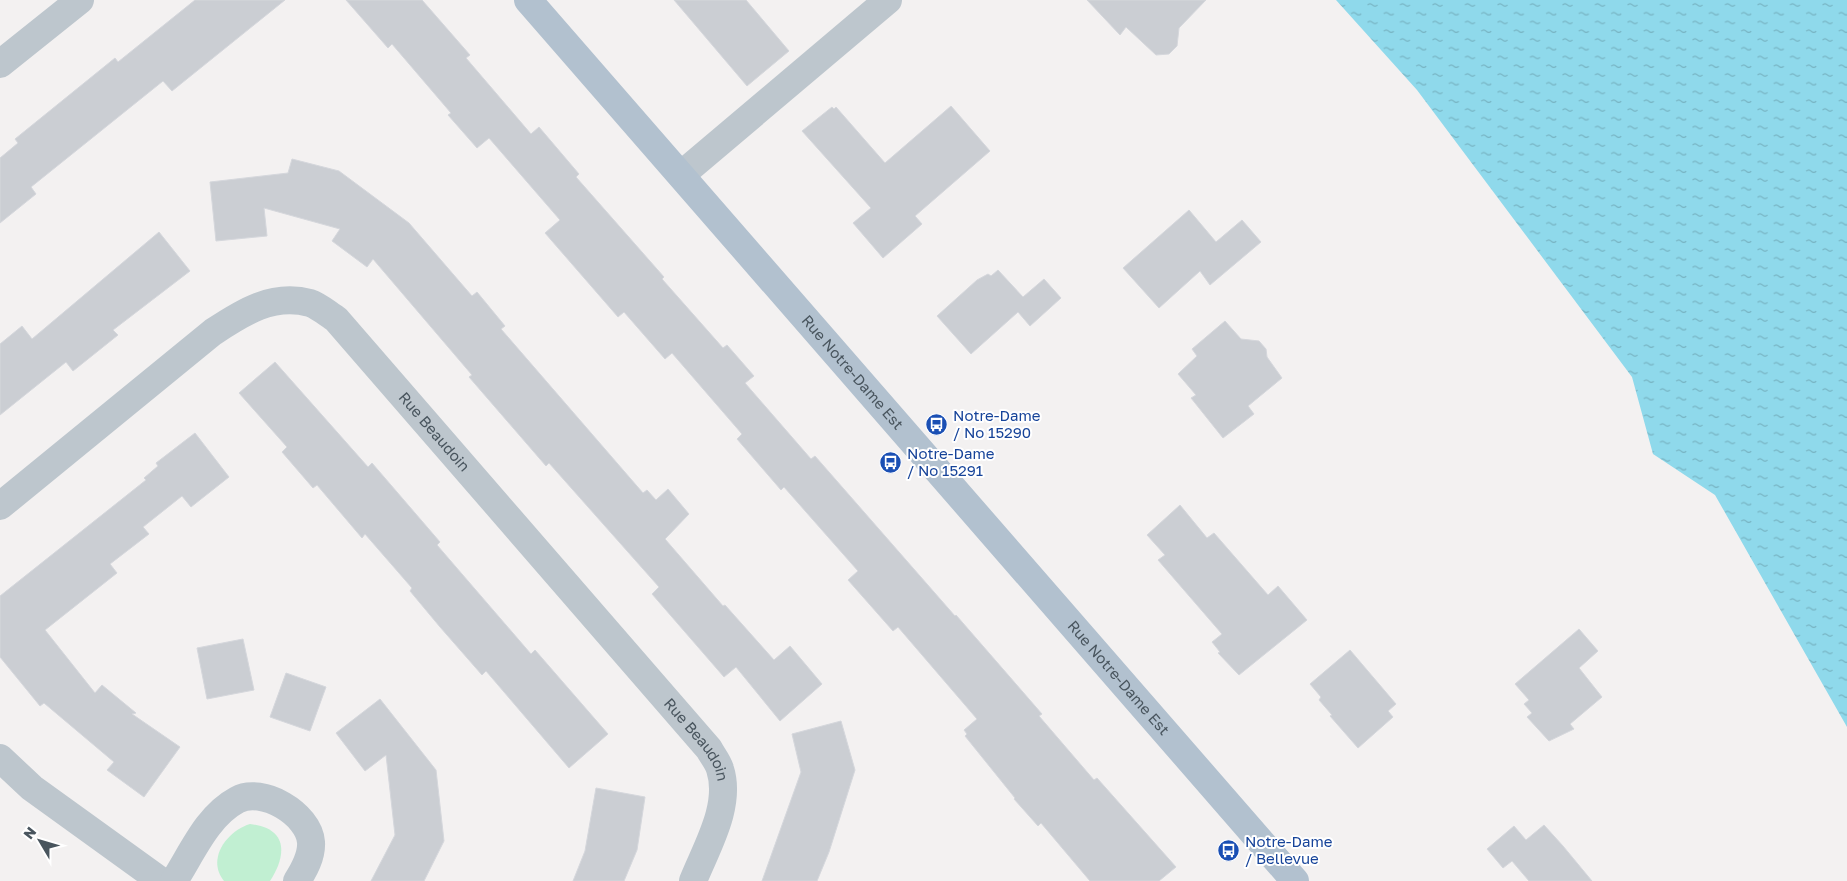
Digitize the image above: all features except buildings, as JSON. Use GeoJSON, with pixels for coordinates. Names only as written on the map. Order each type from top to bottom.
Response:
{"type":"FeatureCollection","features":[{"type":"Feature","properties":{"kind":"main road","name":"Rue Notre-Dame Est"},"geometry":{"type":"LineString","coordinates":[[528,0],[1291,880]]}},
{"type":"Feature","properties":{"kind":"street"},"geometry":{"type":"LineString","coordinates":[[0,64],[80,0]]}},
{"type":"Feature","properties":{"kind":"street"},"geometry":{"type":"LineString","coordinates":[[681,175],[888,0]]}},
{"type":"Feature","properties":{"kind":"street","name":"Rue Beaudoin"},"geometry":{"type":"LineString","coordinates":[[0,506],[214,332],[244,311],[277,300],[311,303],[336,319],[709,749],[720,769],[723,790],[720,814],[693,881]]}},
{"type":"Feature","properties":{"kind":"street"},"geometry":{"type":"LineString","coordinates":[[0,758],[32,788],[161,881]]}},
{"type":"Feature","properties":{"kind":"street"},"geometry":{"type":"LineString","coordinates":[[174,881],[221,811],[239,799],[258,796],[283,806],[304,822],[311,842],[307,863],[297,881]]}},
{"type":"Feature","properties":{"kind":"green space"},"geometry":{"type":"Polygon","coordinates":[[[250,824],[272,831],[278,837],[281,844],[281,853],[276,871],[270,881],[224,881],[219,873],[218,855],[227,839],[250,824]]]}},
{"type":"Feature","properties":{"kind":"water"},"geometry":{"type":"Polygon","coordinates":[[[1336,0],[1847,0],[1847,727],[1715,495],[1653,454],[1632,377],[1417,90],[1336,0]]]}},
{"type":"Feature","properties":{"kind":"place","name":"Notre-Dame / No 15290"},"geometry":{"type":"Point","coordinates":[937,425]}},
{"type":"Feature","properties":{"kind":"place","name":"Notre-Dame / No 15291"},"geometry":{"type":"Point","coordinates":[891,463]}},
{"type":"Feature","properties":{"kind":"place","name":"Notre-Dame / Bellevue"},"geometry":{"type":"Point","coordinates":[1229,851]}}]}
